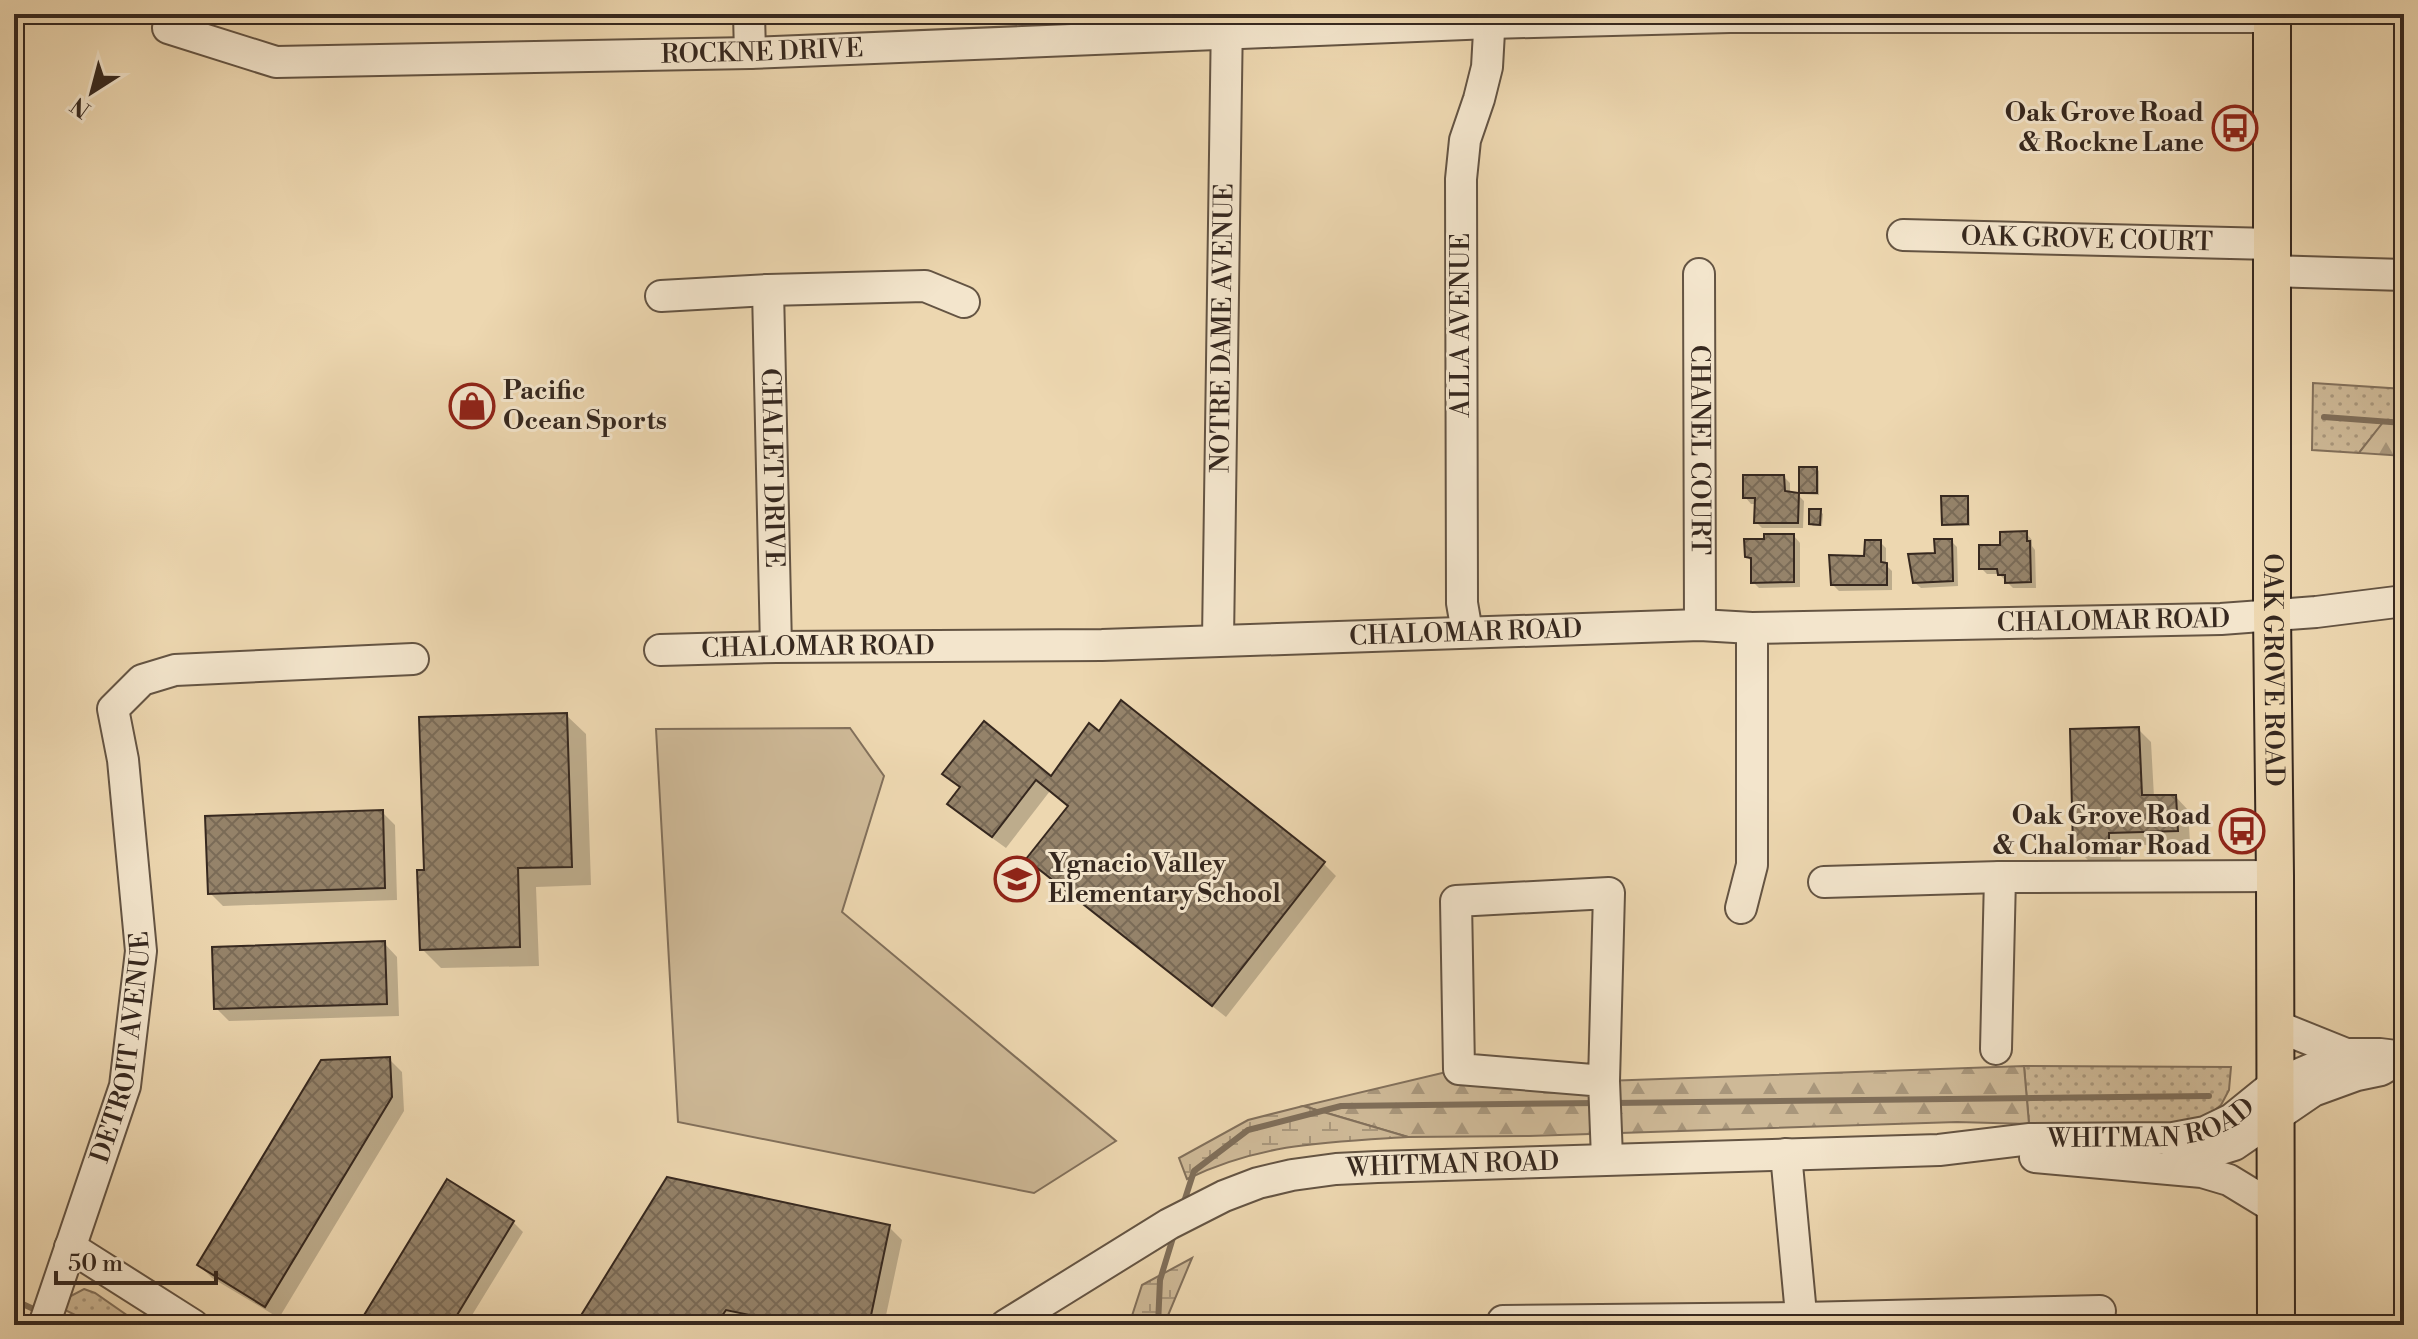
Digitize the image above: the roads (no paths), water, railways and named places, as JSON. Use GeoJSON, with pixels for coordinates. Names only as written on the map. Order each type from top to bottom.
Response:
{"type":"FeatureCollection","features":[{"type":"Feature","properties":{"kind":"main road","name":"OAK GROVE ROAD"},"geometry":{"type":"LineString","coordinates":[[2272,16],[2276,1325]]}},
{"type":"Feature","properties":{"kind":"street"},"geometry":{"type":"LineString","coordinates":[[749,14],[750,53]]}},
{"type":"Feature","properties":{"kind":"street","name":"ROCKNE DRIVE"},"geometry":{"type":"LineString","coordinates":[[170,21],[276,62],[750,53],[984,28],[1490,18],[2272,16]]}},
{"type":"Feature","properties":{"kind":"street","name":"ALLA AVENUE"},"geometry":{"type":"LineString","coordinates":[[1467,632],[1462,603],[1461,179],[1465,140],[1487,67],[1490,18]]}},
{"type":"Feature","properties":{"kind":"street","name":"NOTRE DAME AVENUE"},"geometry":{"type":"LineString","coordinates":[[1218,640],[1227,24]]}},
{"type":"Feature","properties":{"kind":"street","name":"OAK GROVE COURT"},"geometry":{"type":"LineString","coordinates":[[1903,235],[2272,258],[2404,275]]}},
{"type":"Feature","properties":{"kind":"street","name":"CHANEL COURT"},"geometry":{"type":"LineString","coordinates":[[1699,274],[1700,625]]}},
{"type":"Feature","properties":{"kind":"street"},"geometry":{"type":"LineString","coordinates":[[661,296],[925,286],[964,302]]}},
{"type":"Feature","properties":{"kind":"street","name":"CHALET DRIVE"},"geometry":{"type":"LineString","coordinates":[[768,290],[776,647]]}},
{"type":"Feature","properties":{"kind":"street","name":"CHALOMAR ROAD"},"geometry":{"type":"LineString","coordinates":[[660,650],[981,647],[1700,625],[1752,628],[2221,619],[2404,601]]}},
{"type":"Feature","properties":{"kind":"street"},"geometry":{"type":"LineString","coordinates":[[1741,908],[1752,865],[1752,628]]}},
{"type":"Feature","properties":{"kind":"street","name":"DETROIT AVENUE"},"geometry":{"type":"LineString","coordinates":[[48,1311],[125,1086],[141,951],[123,760],[113,709],[142,680],[175,670],[413,659]]}},
{"type":"Feature","properties":{"kind":"street"},"geometry":{"type":"LineString","coordinates":[[1824,882],[2000,877],[2275,876]]}},
{"type":"Feature","properties":{"kind":"street"},"geometry":{"type":"LineString","coordinates":[[1996,1049],[2000,877]]}},
{"type":"Feature","properties":{"kind":"street"},"geometry":{"type":"LineString","coordinates":[[1604,1081],[1459,1069],[1456,901],[1609,893],[1604,1081],[1606,1147]]}},
{"type":"Feature","properties":{"kind":"street","name":"WHITMAN ROAD"},"geometry":{"type":"LineString","coordinates":[[2274,1025],[2346,1054],[2404,1057]]}},
{"type":"Feature","properties":{"kind":"street","name":"WHITMAN ROAD"},"geometry":{"type":"LineString","coordinates":[[2163,1168],[2234,1145],[2274,1101],[2346,1054]]}},
{"type":"Feature","properties":{"kind":"street","name":"WHITMAN ROAD"},"geometry":{"type":"LineString","coordinates":[[1006,1325],[1194,1210],[1258,1183],[1292,1175],[1606,1147],[1786,1154],[1939,1150],[2030,1139],[2173,1138],[2205,1132],[2274,1101],[2381,1070],[2404,1057]]}},
{"type":"Feature","properties":{"kind":"street","name":"WHITMAN ROAD"},"geometry":{"type":"LineString","coordinates":[[1939,1150],[2202,1172],[2229,1180],[2275,1208]]}},
{"type":"Feature","properties":{"kind":"street"},"geometry":{"type":"LineString","coordinates":[[1786,1154],[1802,1322]]}},
{"type":"Feature","properties":{"kind":"street"},"geometry":{"type":"LineString","coordinates":[[70,1247],[193,1325]]}},
{"type":"Feature","properties":{"kind":"street"},"geometry":{"type":"LineString","coordinates":[[1503,1321],[1802,1322],[2100,1311]]}},
{"type":"Feature","properties":{"kind":"waterway"},"geometry":{"type":"LineString","coordinates":[[2324,417],[2404,423]]}},
{"type":"Feature","properties":{"kind":"waterway"},"geometry":{"type":"LineString","coordinates":[[1613,1103],[2209,1096]]}},
{"type":"Feature","properties":{"kind":"waterway"},"geometry":{"type":"LineString","coordinates":[[1183,1205],[1194,1171],[1248,1130],[1341,1106],[1598,1103]]}},
{"type":"Feature","properties":{"kind":"waterway"},"geometry":{"type":"LineString","coordinates":[[1158,1325],[1160,1280],[1175,1231]]}},
{"type":"Feature","properties":{"kind":"waterway"},"geometry":{"type":"LineString","coordinates":[[14,1300],[40,1312]]}},
{"type":"Feature","properties":{"kind":"waterway"},"geometry":{"type":"LineString","coordinates":[[53,1319],[67,1325]]}},
{"type":"Feature","properties":{"kind":"place","name":"Oak Grove Road & Rockne Lane"},"geometry":{"type":"Point","coordinates":[2235,128]}},
{"type":"Feature","properties":{"kind":"place","name":"Pacific Ocean Sports"},"geometry":{"type":"Point","coordinates":[472,406]}},
{"type":"Feature","properties":{"kind":"place","name":"Oak Grove Road & Chalomar Road"},"geometry":{"type":"Point","coordinates":[2242,831]}},
{"type":"Feature","properties":{"kind":"place","name":"Ygnacio Valley Elementary School"},"geometry":{"type":"Point","coordinates":[1017,879]}}]}
